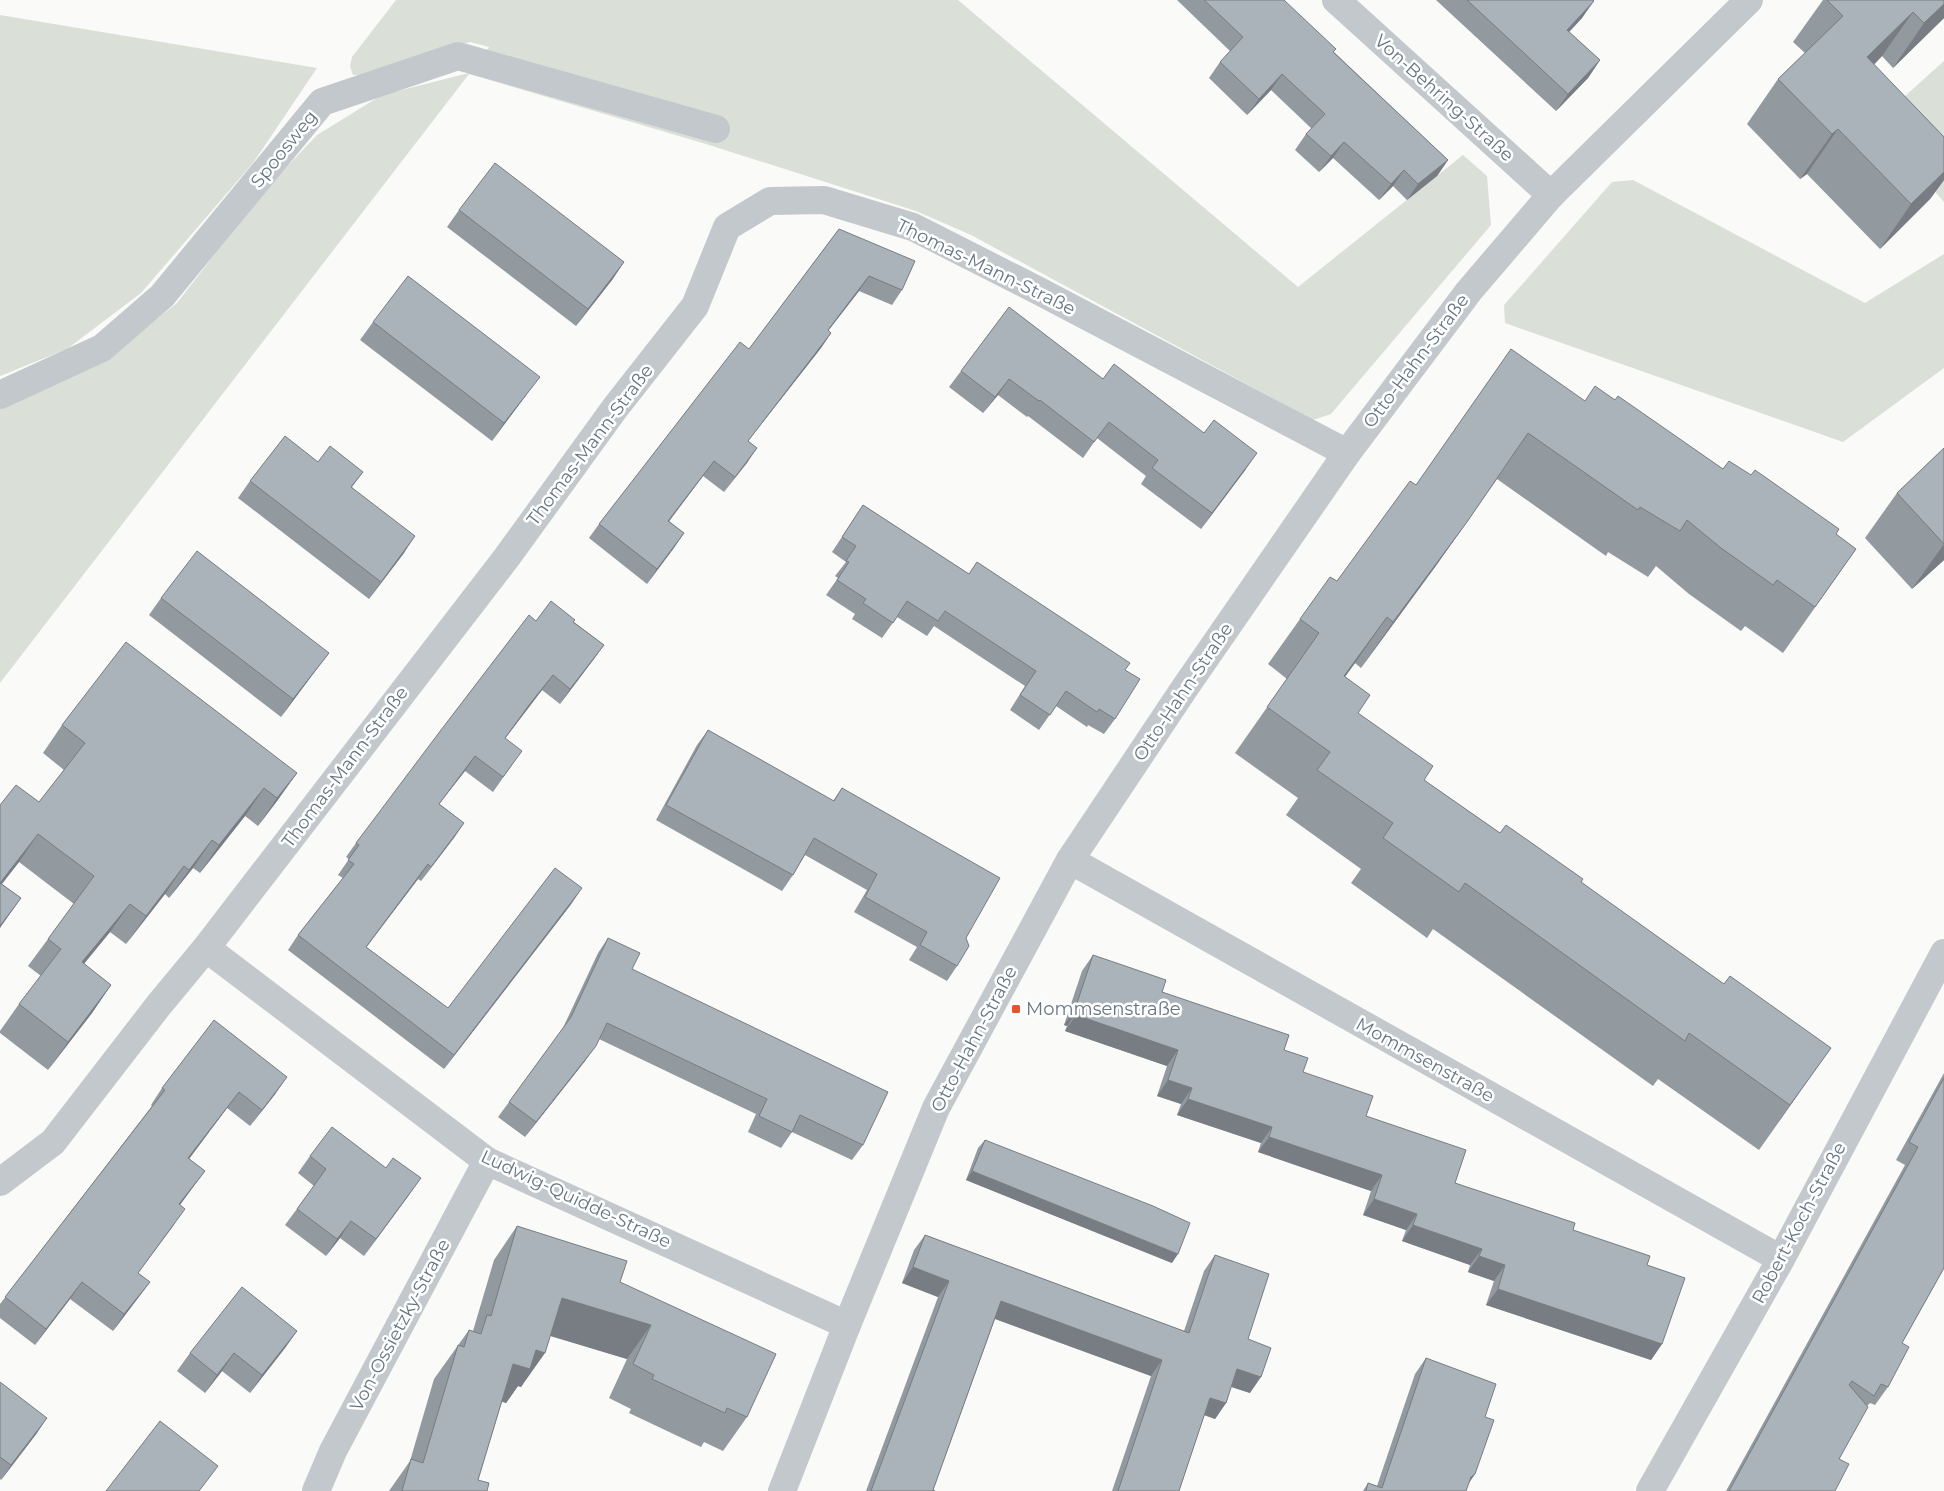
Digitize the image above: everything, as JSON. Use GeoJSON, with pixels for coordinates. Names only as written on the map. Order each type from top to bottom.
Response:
{"type":"FeatureCollection","features":[{"type":"Feature","properties":{"kind":"street","name":"Von-Behring-Straße"},"geometry":{"type":"LineString","coordinates":[[1336,0],[1552,195]]}},
{"type":"Feature","properties":{"kind":"street","name":"Otto-Hahn-Straße"},"geometry":{"type":"LineString","coordinates":[[782,1491],[847,1325],[936,1108],[1070,860],[1184,689],[1347,453],[1469,291],[1552,195],[1749,0]]}},
{"type":"Feature","properties":{"kind":"street","name":"Spoosweg"},"geometry":{"type":"LineString","coordinates":[[0,395],[102,348],[162,296],[322,102],[458,56],[716,128]]}},
{"type":"Feature","properties":{"kind":"street","name":"Thomas-Mann-Straße"},"geometry":{"type":"LineString","coordinates":[[0,1182],[53,1142],[158,1006],[206,948],[507,557],[616,408],[695,306],[727,227],[770,200],[824,200],[913,228],[1039,291],[1347,453]]}},
{"type":"Feature","properties":{"kind":"street","name":"Mommsenstraße"},"geometry":{"type":"LineString","coordinates":[[1070,860],[1781,1259]]}},
{"type":"Feature","properties":{"kind":"street","name":"Ludwig-Quidde-Straße"},"geometry":{"type":"LineString","coordinates":[[206,948],[487,1160],[847,1325]]}},
{"type":"Feature","properties":{"kind":"street","name":"Robert-Koch-Straße"},"geometry":{"type":"LineString","coordinates":[[1650,1491],[1781,1259],[1944,952]]}},
{"type":"Feature","properties":{"kind":"street","name":"Von-Ossietzky-Straße"},"geometry":{"type":"LineString","coordinates":[[316,1491],[333,1451],[487,1160]]}},
{"type":"Feature","properties":{"kind":"shaded area"},"geometry":{"type":"Polygon","coordinates":[[[396,0],[958,0],[1298,287],[1463,155],[1487,176],[1491,225],[1331,414],[1313,420],[971,235],[916,211],[706,144],[469,74],[0,683],[0,405],[109,356],[177,303],[262,193],[317,135],[382,95],[469,73],[489,47],[470,42],[362,75],[353,75],[350,66],[352,57],[396,0]]]}},
{"type":"Feature","properties":{"kind":"shaded area"},"geometry":{"type":"Polygon","coordinates":[[[0,15],[317,68],[253,163],[141,293],[67,349],[0,376],[0,15]]]}},
{"type":"Feature","properties":{"kind":"shaded area"},"geometry":{"type":"Polygon","coordinates":[[[1944,61],[1944,202],[1875,123],[1944,61]]]}},
{"type":"Feature","properties":{"kind":"shaded area"},"geometry":{"type":"Polygon","coordinates":[[[1633,180],[1865,303],[1944,254],[1944,368],[1843,442],[1505,323],[1504,305],[1612,182],[1633,180]]]}},
{"type":"Feature","properties":{"kind":"building"},"geometry":{"type":"Polygon","coordinates":[[[1204,0],[1284,0],[1336,49],[1333,52],[1448,160],[1418,184],[1404,170],[1391,184],[1344,142],[1331,156],[1306,134],[1325,114],[1282,74],[1259,99],[1220,62],[1243,37],[1204,0]]]}},
{"type":"Feature","properties":{"kind":"building"},"geometry":{"type":"Polygon","coordinates":[[[1467,0],[1593,0],[1567,30],[1600,60],[1568,94],[1467,0]]]}},
{"type":"Feature","properties":{"kind":"building"},"geometry":{"type":"Polygon","coordinates":[[[1827,0],[1944,0],[1944,4],[1924,23],[1913,12],[1867,57],[1944,137],[1944,172],[1911,204],[1838,129],[1832,134],[1778,79],[1843,16],[1827,0]]]}},
{"type":"Feature","properties":{"kind":"building"},"geometry":{"type":"Polygon","coordinates":[[[495,163],[624,262],[588,309],[459,210],[495,163]]]}},
{"type":"Feature","properties":{"kind":"building"},"geometry":{"type":"Polygon","coordinates":[[[839,229],[915,261],[902,290],[869,276],[828,330],[831,333],[748,441],[757,448],[735,477],[714,461],[668,521],[684,533],[657,569],[599,524],[740,342],[749,349],[839,229]]]}},
{"type":"Feature","properties":{"kind":"building"},"geometry":{"type":"Polygon","coordinates":[[[408,276],[540,377],[504,423],[373,322],[408,276]]]}},
{"type":"Feature","properties":{"kind":"building"},"geometry":{"type":"Polygon","coordinates":[[[1009,307],[1103,379],[1114,364],[1204,433],[1214,420],[1257,453],[1212,513],[1152,468],[1158,460],[1109,422],[1094,442],[1040,400],[1009,379],[995,397],[961,371],[1009,307]]]}},
{"type":"Feature","properties":{"kind":"building"},"geometry":{"type":"Polygon","coordinates":[[[1511,349],[1585,401],[1595,386],[1615,400],[1618,396],[1723,469],[1729,461],[1751,475],[1755,470],[1839,529],[1836,534],[1856,549],[1815,607],[1777,580],[1773,585],[1721,548],[1687,520],[1680,531],[1640,507],[1638,510],[1528,433],[1467,522],[1393,622],[1387,617],[1344,676],[1370,695],[1358,713],[1433,766],[1424,780],[1500,833],[1506,825],[1583,879],[1581,882],[1724,984],[1730,976],[1831,1048],[1790,1105],[1689,1033],[1685,1041],[1465,883],[1459,892],[1383,838],[1393,823],[1317,770],[1330,752],[1267,707],[1319,633],[1300,619],[1330,577],[1337,581],[1410,481],[1416,485],[1511,349]]]}},
{"type":"Feature","properties":{"kind":"building"},"geometry":{"type":"Polygon","coordinates":[[[285,436],[318,462],[330,446],[363,472],[351,487],[415,536],[381,582],[250,481],[285,436]]]}},
{"type":"Feature","properties":{"kind":"building"},"geometry":{"type":"Polygon","coordinates":[[[1944,448],[1944,544],[1897,493],[1944,448]]]}},
{"type":"Feature","properties":{"kind":"building"},"geometry":{"type":"Polygon","coordinates":[[[863,505],[969,574],[977,562],[1130,663],[1125,670],[1140,679],[1115,719],[1099,709],[1097,712],[1066,691],[1050,715],[1020,695],[1036,671],[945,611],[938,621],[907,601],[893,623],[863,603],[866,599],[837,580],[849,562],[846,561],[856,546],[842,537],[863,505]]]}},
{"type":"Feature","properties":{"kind":"building"},"geometry":{"type":"Polygon","coordinates":[[[197,551],[329,653],[293,699],[161,598],[197,551]]]}},
{"type":"Feature","properties":{"kind":"building"},"geometry":{"type":"Polygon","coordinates":[[[551,601],[575,620],[573,622],[604,645],[570,689],[553,675],[529,705],[505,738],[522,751],[503,777],[475,756],[439,804],[464,823],[431,867],[428,864],[366,947],[448,1008],[555,868],[582,888],[454,1055],[298,935],[354,864],[348,860],[359,845],[356,843],[441,730],[529,615],[536,621],[551,601]]]}},
{"type":"Feature","properties":{"kind":"building"},"geometry":{"type":"Polygon","coordinates":[[[126,642],[297,773],[277,798],[264,788],[219,845],[212,840],[189,870],[184,866],[146,916],[130,904],[82,962],[111,985],[68,1042],[19,1004],[61,949],[48,939],[94,876],[38,834],[0,883],[0,805],[16,785],[39,802],[85,743],[62,725],[126,642]]]}},
{"type":"Feature","properties":{"kind":"building"},"geometry":{"type":"Polygon","coordinates":[[[708,730],[834,801],[842,788],[1000,878],[966,938],[969,946],[957,966],[920,945],[927,932],[865,897],[877,874],[814,838],[793,875],[666,805],[708,730]]]}},
{"type":"Feature","properties":{"kind":"building"},"geometry":{"type":"Polygon","coordinates":[[[0,883],[21,898],[0,926],[0,883]]]}},
{"type":"Feature","properties":{"kind":"building"},"geometry":{"type":"Polygon","coordinates":[[[608,938],[640,953],[632,969],[888,1092],[863,1145],[800,1115],[792,1132],[759,1116],[767,1099],[607,1023],[596,1046],[536,1122],[509,1102],[571,1017],[608,938]]]}},
{"type":"Feature","properties":{"kind":"building"},"geometry":{"type":"Polygon","coordinates":[[[1093,955],[1166,980],[1162,992],[1289,1035],[1284,1050],[1308,1058],[1303,1072],[1373,1096],[1366,1116],[1466,1150],[1455,1183],[1575,1223],[1573,1230],[1650,1256],[1647,1265],[1685,1278],[1662,1344],[1498,1289],[1505,1265],[1479,1256],[1482,1249],[1413,1225],[1417,1214],[1374,1199],[1382,1175],[1269,1137],[1272,1127],[1188,1099],[1192,1088],[1168,1080],[1178,1050],[1076,1015],[1078,1010],[1075,1009],[1093,955]]]}},
{"type":"Feature","properties":{"kind":"building"},"geometry":{"type":"Polygon","coordinates":[[[214,1020],[287,1077],[262,1110],[239,1092],[188,1158],[205,1171],[179,1204],[185,1209],[138,1273],[150,1282],[124,1314],[82,1282],[46,1329],[5,1297],[165,1090],[162,1088],[214,1020]]]}},
{"type":"Feature","properties":{"kind":"building"},"geometry":{"type":"Polygon","coordinates":[[[1944,1078],[1944,1268],[1902,1343],[1909,1347],[1888,1387],[1881,1384],[1874,1396],[1852,1381],[1849,1385],[1868,1407],[1839,1459],[1849,1464],[1835,1491],[1729,1491],[1918,1147],[1909,1142],[1944,1078]]]}},
{"type":"Feature","properties":{"kind":"building"},"geometry":{"type":"Polygon","coordinates":[[[332,1127],[386,1168],[393,1158],[421,1178],[376,1239],[351,1221],[337,1239],[297,1209],[326,1169],[310,1156],[332,1127]]]}},
{"type":"Feature","properties":{"kind":"building"},"geometry":{"type":"Polygon","coordinates":[[[985,1140],[1153,1206],[1190,1223],[1178,1254],[972,1171],[985,1140]]]}},
{"type":"Feature","properties":{"kind":"building"},"geometry":{"type":"Polygon","coordinates":[[[517,1226],[627,1261],[620,1282],[776,1354],[747,1417],[727,1408],[725,1413],[652,1379],[654,1375],[633,1364],[651,1325],[562,1298],[545,1353],[536,1350],[530,1369],[513,1364],[478,1480],[489,1483],[487,1491],[402,1491],[411,1459],[423,1463],[458,1345],[464,1347],[469,1330],[481,1334],[487,1315],[491,1316],[517,1226]]]}},
{"type":"Feature","properties":{"kind":"building"},"geometry":{"type":"Polygon","coordinates":[[[925,1235],[1189,1333],[1215,1255],[1269,1274],[1248,1339],[1271,1348],[1261,1377],[1237,1369],[1226,1403],[1210,1398],[1179,1491],[1118,1491],[1162,1360],[1001,1301],[933,1490],[935,1491],[871,1491],[949,1281],[913,1267],[925,1235]]]}},
{"type":"Feature","properties":{"kind":"building"},"geometry":{"type":"Polygon","coordinates":[[[242,1287],[297,1331],[262,1375],[234,1353],[217,1375],[190,1353],[242,1287]]]}},
{"type":"Feature","properties":{"kind":"building"},"geometry":{"type":"Polygon","coordinates":[[[1426,1358],[1496,1384],[1485,1417],[1494,1420],[1475,1474],[1471,1477],[1466,1491],[1366,1491],[1368,1483],[1382,1488],[1426,1358]]]}},
{"type":"Feature","properties":{"kind":"building"},"geometry":{"type":"Polygon","coordinates":[[[0,1382],[47,1418],[11,1465],[0,1457],[0,1382]]]}},
{"type":"Feature","properties":{"kind":"building"},"geometry":{"type":"Polygon","coordinates":[[[160,1421],[218,1466],[199,1491],[106,1491],[160,1421]]]}},
{"type":"Feature","properties":{"kind":"place","name":"Mommsenstraße"},"geometry":{"type":"Point","coordinates":[1016,1009]}}]}
